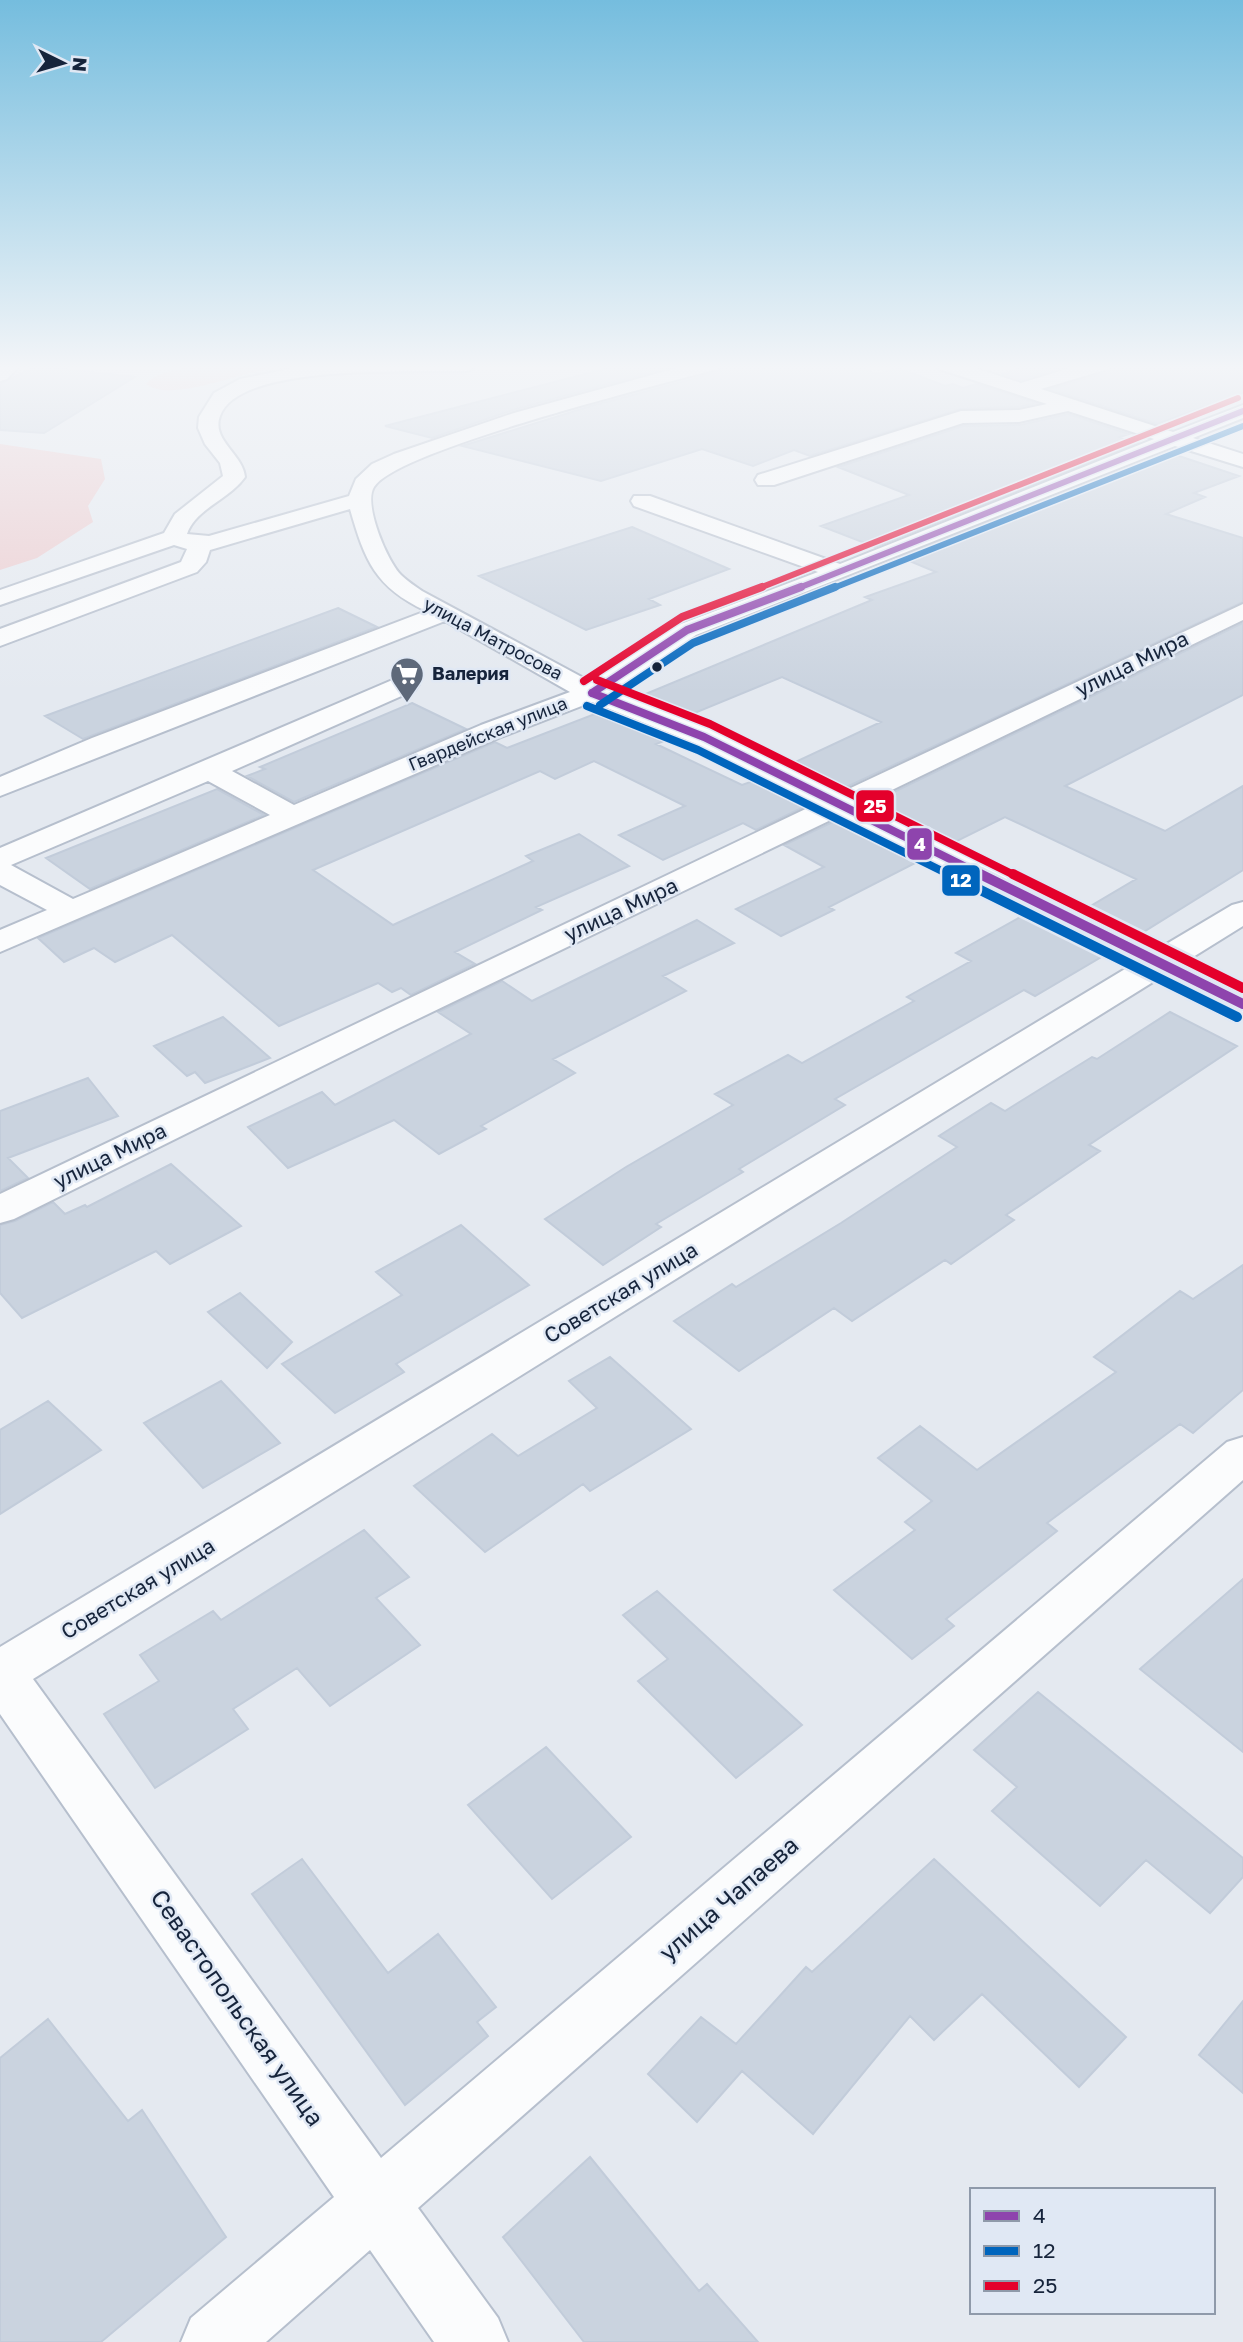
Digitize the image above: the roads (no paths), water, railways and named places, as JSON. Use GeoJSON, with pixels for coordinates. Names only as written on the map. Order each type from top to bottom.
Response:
{"type":"FeatureCollection","features":[{"type":"Feature","properties":{"kind":"street"},"geometry":{"type":"LineString","coordinates":[[174,537],[181,521],[223,490],[234,474]]}},
{"type":"Feature","properties":{"kind":"street"},"geometry":{"type":"LineString","coordinates":[[0,598],[174,537],[184,542],[200,544],[219,541],[358,500],[364,484],[374,474]]}},
{"type":"Feature","properties":{"kind":"street"},"geometry":{"type":"LineString","coordinates":[[766,480],[784,474]]}},
{"type":"Feature","properties":{"kind":"street","name":"Гвардейская улица"},"geometry":{"type":"LineString","coordinates":[[0,942],[491,731],[592,693],[687,629],[840,572],[1081,474]]}},
{"type":"Feature","properties":{"kind":"street","name":"улица Матросова"},"geometry":{"type":"LineString","coordinates":[[358,500],[375,555],[391,579],[414,596],[592,693],[704,737],[1243,1004]]}},
{"type":"Feature","properties":{"kind":"street"},"geometry":{"type":"LineString","coordinates":[[642,501],[840,572]]}},
{"type":"Feature","properties":{"kind":"street"},"geometry":{"type":"LineString","coordinates":[[0,638],[188,568],[194,562],[200,544]]}},
{"type":"Feature","properties":{"kind":"street","name":"улица Мира"},"geometry":{"type":"LineString","coordinates":[[0,1210],[387,1021],[1243,611]]}},
{"type":"Feature","properties":{"kind":"street"},"geometry":{"type":"LineString","coordinates":[[0,787],[102,744],[447,612]]}},
{"type":"Feature","properties":{"kind":"street"},"geometry":{"type":"LineString","coordinates":[[0,859],[406,684]]}},
{"type":"Feature","properties":{"kind":"street"},"geometry":{"type":"LineString","coordinates":[[209,770],[293,816]]}},
{"type":"Feature","properties":{"kind":"street"},"geometry":{"type":"LineString","coordinates":[[0,872],[72,911]]}},
{"type":"Feature","properties":{"kind":"street","name":"Советская улица"},"geometry":{"type":"LineString","coordinates":[[0,1673],[1243,912]]}},
{"type":"Feature","properties":{"kind":"street","name":"улица Чапаева"},"geometry":{"type":"LineString","coordinates":[[215,2342],[1243,1454]]}},
{"type":"Feature","properties":{"kind":"street","name":"Севастопольская улица"},"geometry":{"type":"LineString","coordinates":[[0,1673],[474,2342]]}},
{"type":"Feature","properties":{"kind":"place","name":"Валерия"},"geometry":{"type":"Point","coordinates":[407,704]}}]}
